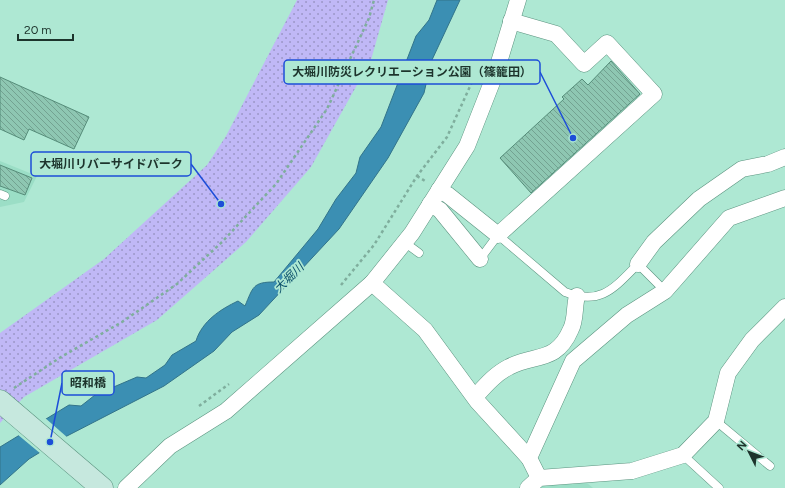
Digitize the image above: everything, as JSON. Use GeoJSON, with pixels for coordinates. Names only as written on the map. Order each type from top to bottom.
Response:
{"type":"FeatureCollection","features":[{"type":"Feature","properties":{"kind":"street"},"geometry":{"type":"LineString","coordinates":[[126,488],[170,446],[226,411],[372,283],[404,242],[467,146],[496,72],[518,0]]}},
{"type":"Feature","properties":{"kind":"street"},"geometry":{"type":"LineString","coordinates":[[438,190],[448,195],[498,235],[654,94],[607,43],[584,64],[556,34],[511,21]]}},
{"type":"Feature","properties":{"kind":"street"},"geometry":{"type":"LineString","coordinates":[[638,264],[654,242],[699,198],[742,169],[768,164],[785,157]]}},
{"type":"Feature","properties":{"kind":"street"},"geometry":{"type":"LineString","coordinates":[[529,458],[572,360],[627,314],[665,290],[729,218],[785,198]]}},
{"type":"Feature","properties":{"kind":"street"},"geometry":{"type":"LineString","coordinates":[[430,204],[440,210],[480,259]]}},
{"type":"Feature","properties":{"kind":"street"},"geometry":{"type":"LineString","coordinates":[[372,283],[414,313],[475,397],[529,458],[533,483],[632,471],[683,455],[716,421],[728,374],[752,340],[785,308]]}},
{"type":"Feature","properties":{"kind":"street"},"geometry":{"type":"LineString","coordinates":[[475,397],[497,374],[509,367],[544,357],[555,352],[565,341],[571,329],[577,296]]}},
{"type":"Feature","properties":{"kind":"street"},"geometry":{"type":"LineString","coordinates":[[8,400],[95,482]]}},
{"type":"Feature","properties":{"kind":"lane"},"geometry":{"type":"LineString","coordinates":[[480,259],[498,235],[565,292],[577,296],[599,296],[615,287],[638,264],[665,290]]}},
{"type":"Feature","properties":{"kind":"lane"},"geometry":{"type":"LineString","coordinates":[[404,242],[419,253]]}},
{"type":"Feature","properties":{"kind":"lane"},"geometry":{"type":"LineString","coordinates":[[716,421],[770,466]]}},
{"type":"Feature","properties":{"kind":"lane"},"geometry":{"type":"LineString","coordinates":[[683,455],[719,488]]}},
{"type":"Feature","properties":{"kind":"path"},"geometry":{"type":"LineString","coordinates":[[8,400],[61,357],[122,322],[177,284],[222,242],[276,184],[327,109],[368,18],[374,0]]}},
{"type":"Feature","properties":{"kind":"path"},"geometry":{"type":"LineString","coordinates":[[339,287],[374,245],[417,176],[447,137],[472,81]]}},
{"type":"Feature","properties":{"kind":"path"},"geometry":{"type":"LineString","coordinates":[[195,409],[233,381]]}},
{"type":"Feature","properties":{"kind":"shaded area"},"geometry":{"type":"Polygon","coordinates":[[[297,0],[388,0],[371,60],[311,167],[246,242],[157,320],[24,397],[0,423],[0,333],[104,259],[207,165],[226,136],[297,0]]]}},
{"type":"Feature","properties":{"kind":"shaded area"},"geometry":{"type":"Polygon","coordinates":[[[0,161],[37,176],[24,202],[0,207],[0,161]]]}},
{"type":"Feature","properties":{"kind":"shaded area"},"geometry":{"type":"Polygon","coordinates":[[[587,483],[593,488],[534,488],[536,486],[587,483]]]}},
{"type":"Feature","properties":{"kind":"water","name":"大堀川"},"geometry":{"type":"Polygon","coordinates":[[[437,0],[460,0],[431,62],[424,93],[388,158],[339,229],[259,315],[232,332],[214,351],[164,386],[65,437],[29,459],[0,485],[0,447],[69,405],[81,406],[95,395],[137,377],[146,378],[165,365],[172,355],[196,341],[203,327],[213,316],[238,301],[245,306],[252,290],[255,287],[262,283],[274,282],[318,229],[336,199],[356,173],[360,157],[381,127],[416,36],[429,20],[437,0]]]}},
{"type":"Feature","properties":{"kind":"pier"},"geometry":{"type":"Polygon","coordinates":[[[44,417],[68,438],[41,454],[17,434],[44,417]]]}},
{"type":"Feature","properties":{"kind":"building"},"geometry":{"type":"Polygon","coordinates":[[[611,61],[640,94],[531,193],[500,158],[564,99],[562,97],[582,79],[588,85],[611,61]]]}},
{"type":"Feature","properties":{"kind":"building"},"geometry":{"type":"Polygon","coordinates":[[[0,77],[89,117],[74,149],[29,129],[24,140],[0,129],[0,77]]]}},
{"type":"Feature","properties":{"kind":"building"},"geometry":{"type":"Polygon","coordinates":[[[0,165],[32,178],[25,195],[0,186],[0,165]]]}},
{"type":"Feature","properties":{"kind":"place","name":"大堀川防災レクリエーション公園（篠籠田）"},"geometry":{"type":"Point","coordinates":[573,138]}},
{"type":"Feature","properties":{"kind":"place","name":"大堀川リバーサイドパーク"},"geometry":{"type":"Point","coordinates":[221,204]}},
{"type":"Feature","properties":{"kind":"place","name":"昭和橋"},"geometry":{"type":"Point","coordinates":[50,442]}}]}
